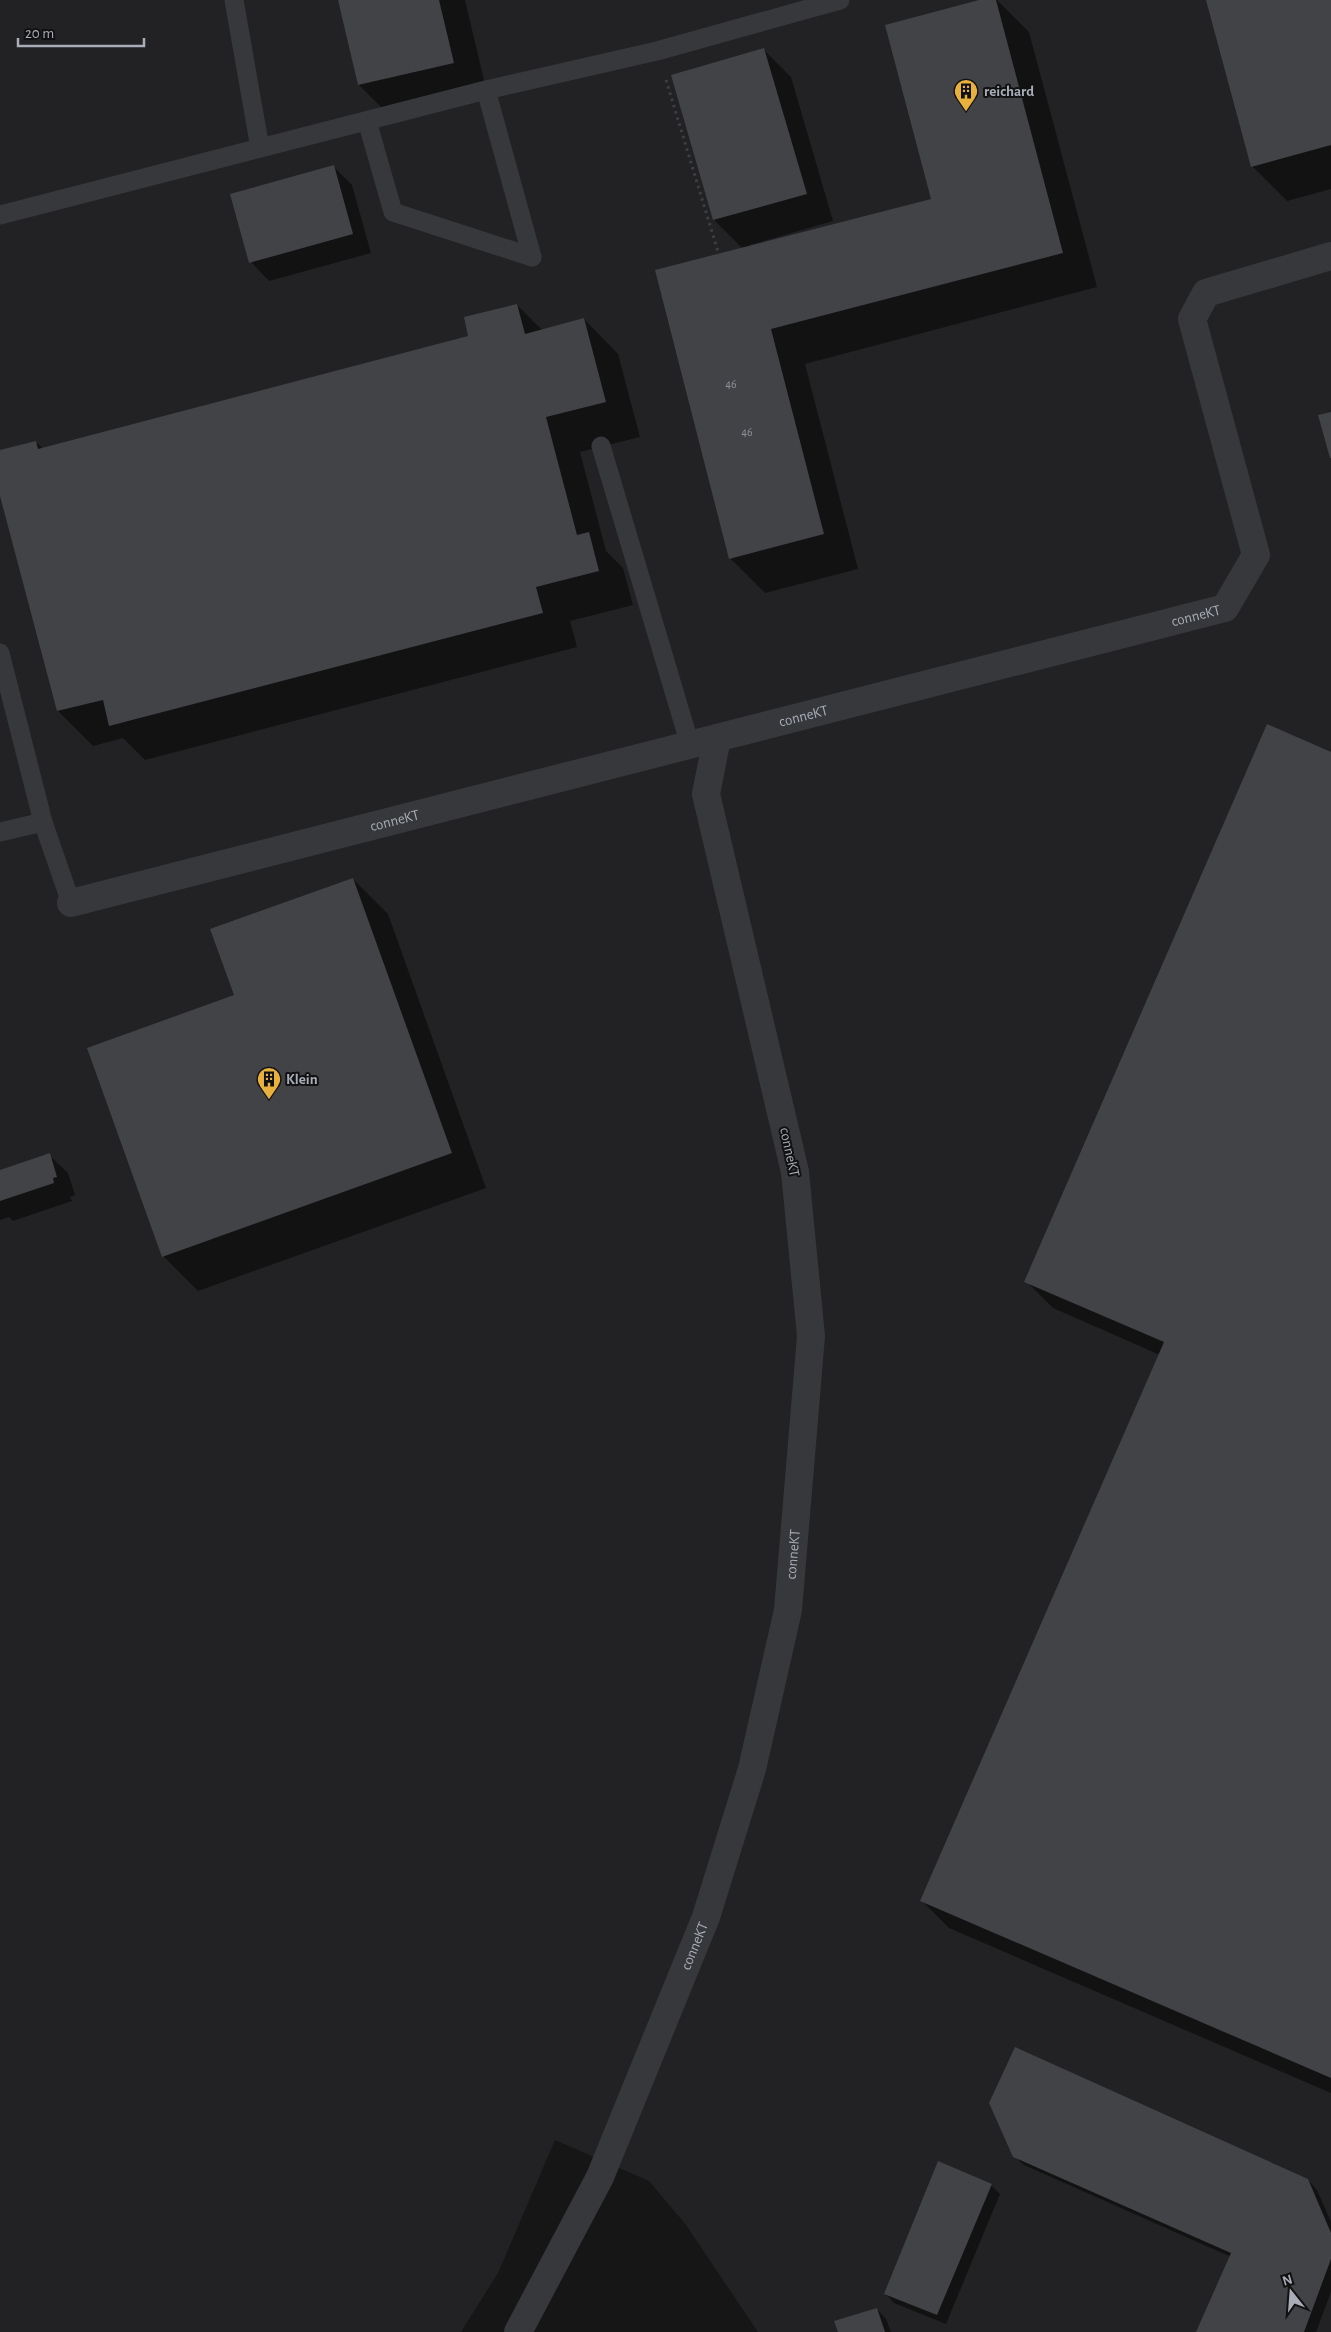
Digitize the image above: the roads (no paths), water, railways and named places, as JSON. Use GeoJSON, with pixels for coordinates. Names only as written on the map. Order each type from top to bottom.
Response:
{"type":"FeatureCollection","features":[{"type":"Feature","properties":{"kind":"street","name":"conneKT"},"geometry":{"type":"LineString","coordinates":[[71,903],[1225,608],[1256,555],[1192,319],[1206,293],[1331,256]]}},
{"type":"Feature","properties":{"kind":"street","name":"conneKT"},"geometry":{"type":"LineString","coordinates":[[518,2332],[600,2176],[706,1917],[752,1770],[788,1610],[811,1336],[795,1172],[706,794],[717,738]]}},
{"type":"Feature","properties":{"kind":"lane"},"geometry":{"type":"LineString","coordinates":[[234,0],[260,148]]}},
{"type":"Feature","properties":{"kind":"lane"},"geometry":{"type":"LineString","coordinates":[[0,215],[486,90],[657,51],[797,5],[840,0]]}},
{"type":"Feature","properties":{"kind":"lane"},"geometry":{"type":"LineString","coordinates":[[368,121],[393,212],[532,257],[486,90]]}},
{"type":"Feature","properties":{"kind":"lane"},"geometry":{"type":"LineString","coordinates":[[601,446],[690,745]]}},
{"type":"Feature","properties":{"kind":"lane"},"geometry":{"type":"LineString","coordinates":[[0,653],[43,822],[71,903]]}},
{"type":"Feature","properties":{"kind":"lane"},"geometry":{"type":"LineString","coordinates":[[0,832],[43,822]]}},
{"type":"Feature","properties":{"kind":"place","name":"reichard"},"geometry":{"type":"Point","coordinates":[966,112]}},
{"type":"Feature","properties":{"kind":"place","name":"Klein"},"geometry":{"type":"Point","coordinates":[269,1100]}}]}
